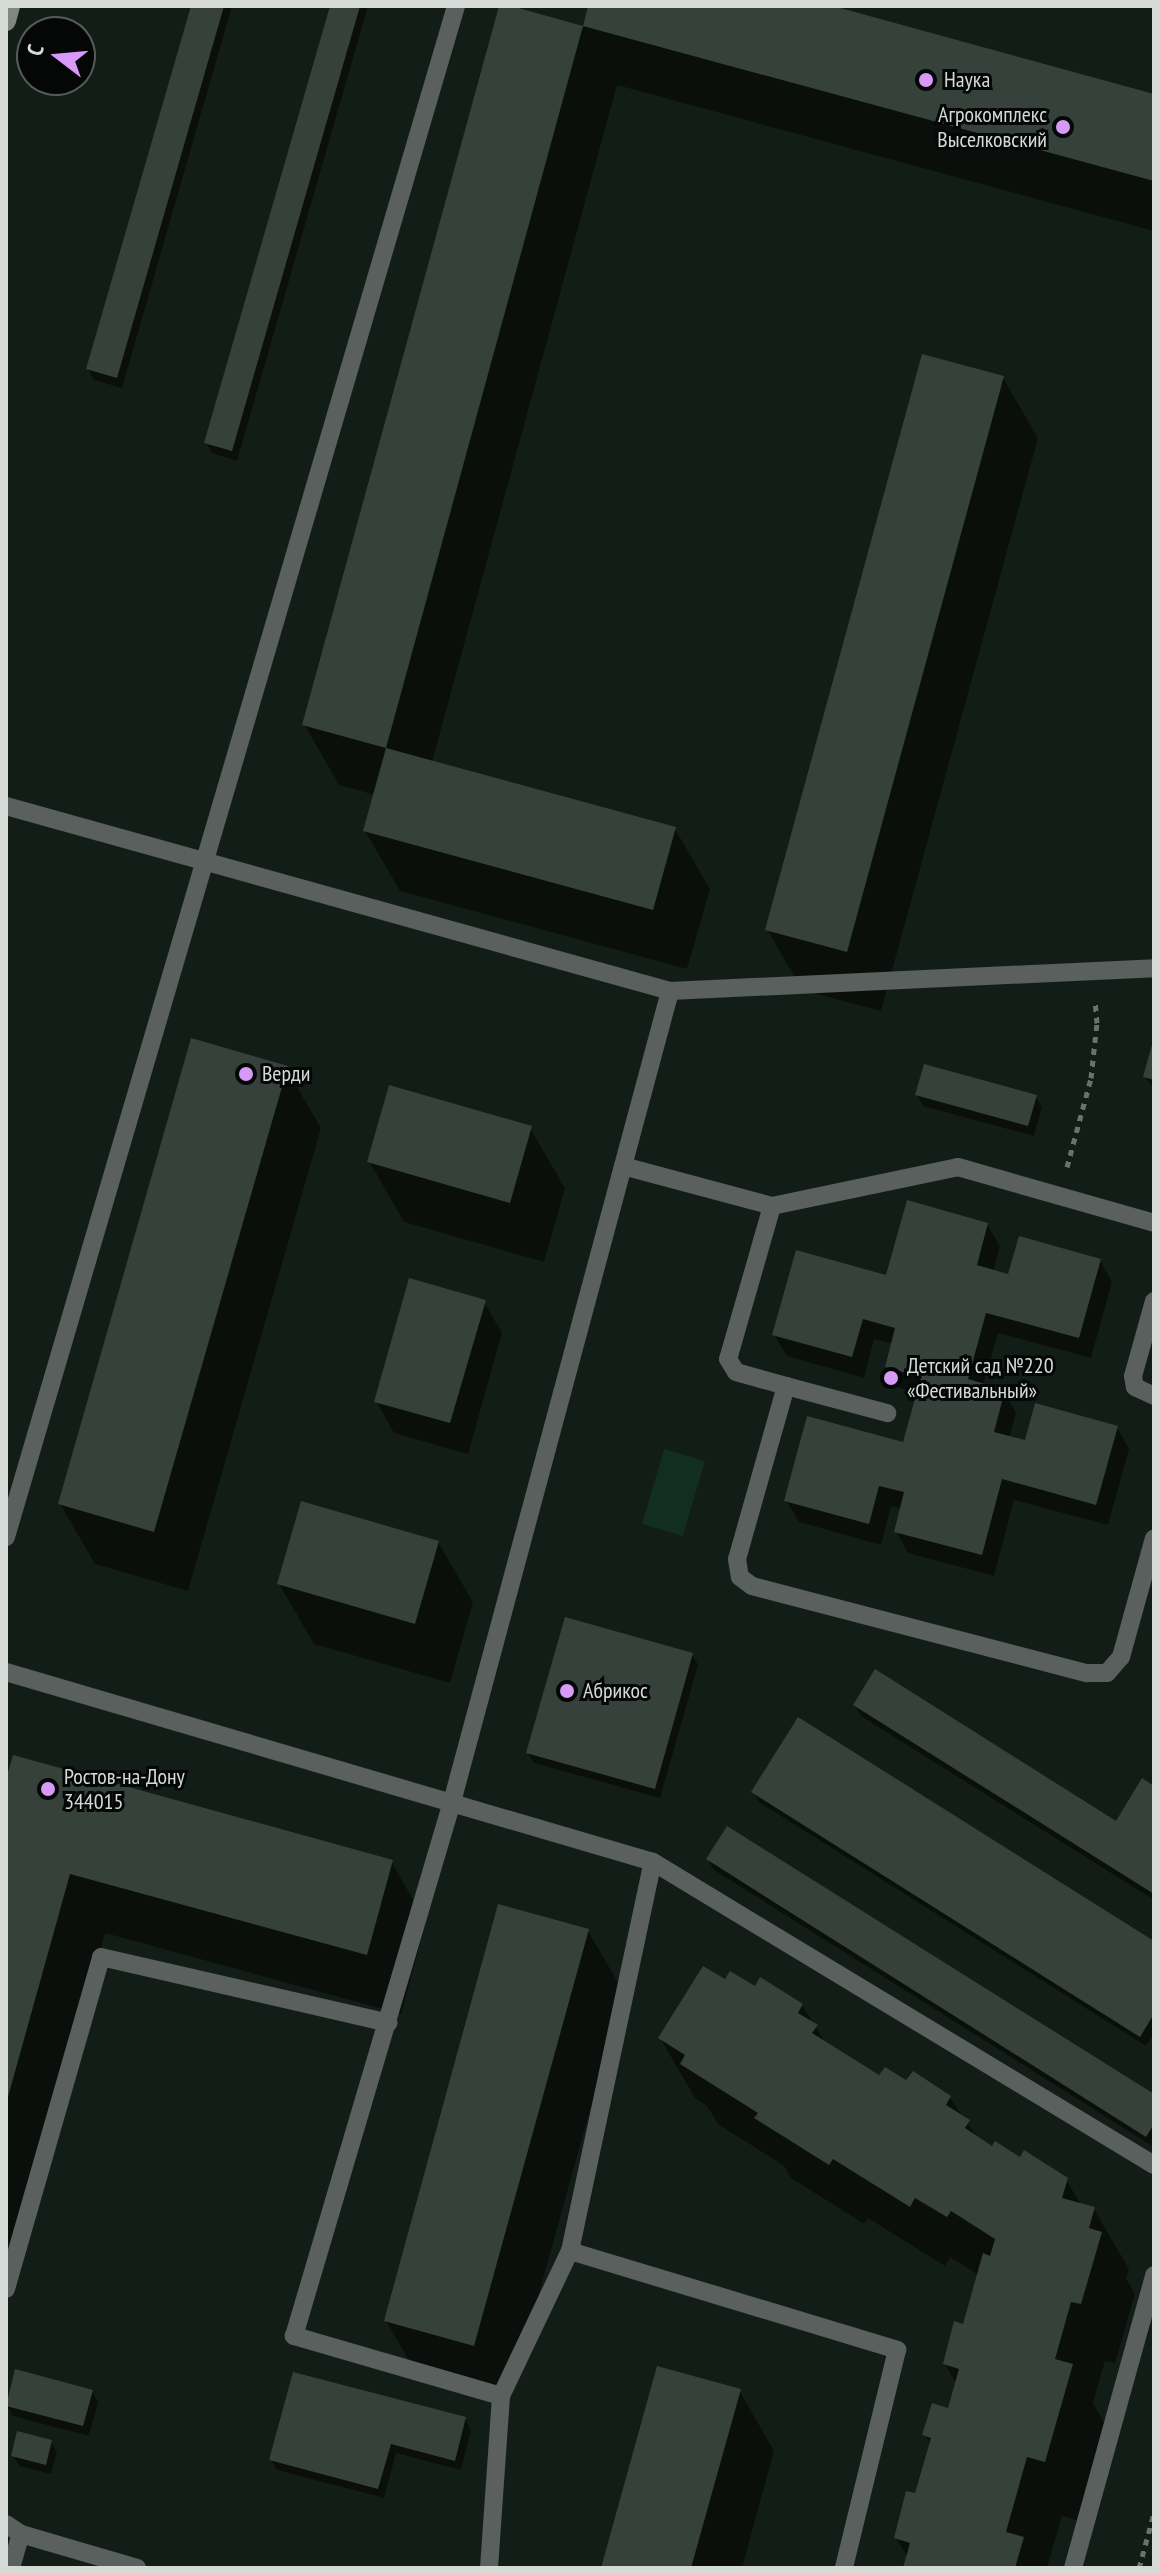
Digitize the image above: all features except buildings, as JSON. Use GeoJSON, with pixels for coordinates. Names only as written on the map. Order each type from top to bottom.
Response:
{"type":"FeatureCollection","features":[{"type":"Feature","properties":{"kind":"main road"},"geometry":{"type":"LineString","coordinates":[[6,21],[10,6]]}},
{"type":"Feature","properties":{"kind":"lane"},"geometry":{"type":"LineString","coordinates":[[6,1537],[456,6]]}},
{"type":"Feature","properties":{"kind":"lane"},"geometry":{"type":"LineString","coordinates":[[6,806],[670,991],[1154,968]]}},
{"type":"Feature","properties":{"kind":"lane"},"geometry":{"type":"LineString","coordinates":[[501,2396],[294,2336],[452,1802],[670,991]]}},
{"type":"Feature","properties":{"kind":"lane"},"geometry":{"type":"LineString","coordinates":[[623,1166],[772,1206],[958,1167],[1154,1223]]}},
{"type":"Feature","properties":{"kind":"lane"},"geometry":{"type":"LineString","coordinates":[[772,1206],[728,1359],[736,1372],[887,1413]]}},
{"type":"Feature","properties":{"kind":"lane"},"geometry":{"type":"LineString","coordinates":[[1154,1301],[1133,1376],[1135,1387],[1154,1396]]}},
{"type":"Feature","properties":{"kind":"lane"},"geometry":{"type":"LineString","coordinates":[[786,1386],[737,1559],[740,1577],[752,1586],[1087,1673],[1107,1673],[1121,1657],[1154,1538]]}},
{"type":"Feature","properties":{"kind":"lane"},"geometry":{"type":"LineString","coordinates":[[6,1672],[653,1862],[1154,2165]]}},
{"type":"Feature","properties":{"kind":"lane"},"geometry":{"type":"LineString","coordinates":[[489,2568],[501,2396],[570,2251],[653,1862]]}},
{"type":"Feature","properties":{"kind":"lane"},"geometry":{"type":"LineString","coordinates":[[6,2289],[101,1957],[389,2023]]}},
{"type":"Feature","properties":{"kind":"lane"},"geometry":{"type":"LineString","coordinates":[[570,2251],[897,2350],[844,2568]]}},
{"type":"Feature","properties":{"kind":"lane"},"geometry":{"type":"LineString","coordinates":[[1073,2568],[1154,2275]]}},
{"type":"Feature","properties":{"kind":"lane"},"geometry":{"type":"LineString","coordinates":[[11,2568],[13,2529],[137,2568]]}},
{"type":"Feature","properties":{"kind":"path"},"geometry":{"type":"LineString","coordinates":[[1059,1196],[1091,1078],[1097,1023],[1094,971]]}},
{"type":"Feature","properties":{"kind":"path"},"geometry":{"type":"LineString","coordinates":[[1139,2568],[1154,2513]]}},
{"type":"Feature","properties":{"kind":"green space"},"geometry":{"type":"Polygon","coordinates":[[[664,1449],[705,1461],[683,1536],[642,1524],[664,1449]]]}},
{"type":"Feature","properties":{"kind":"place","name":"Наука"},"geometry":{"type":"Point","coordinates":[926,80]}},
{"type":"Feature","properties":{"kind":"place","name":"Агрокомплекс Выселковский"},"geometry":{"type":"Point","coordinates":[1063,127]}},
{"type":"Feature","properties":{"kind":"place","name":"Верди"},"geometry":{"type":"Point","coordinates":[246,1074]}},
{"type":"Feature","properties":{"kind":"place","name":"Детский сад №220 «Фестивальный»"},"geometry":{"type":"Point","coordinates":[891,1378]}},
{"type":"Feature","properties":{"kind":"place","name":"Абрикос"},"geometry":{"type":"Point","coordinates":[567,1691]}},
{"type":"Feature","properties":{"kind":"place","name":"Ростов-на-Дону 344015"},"geometry":{"type":"Point","coordinates":[48,1789]}}]}
